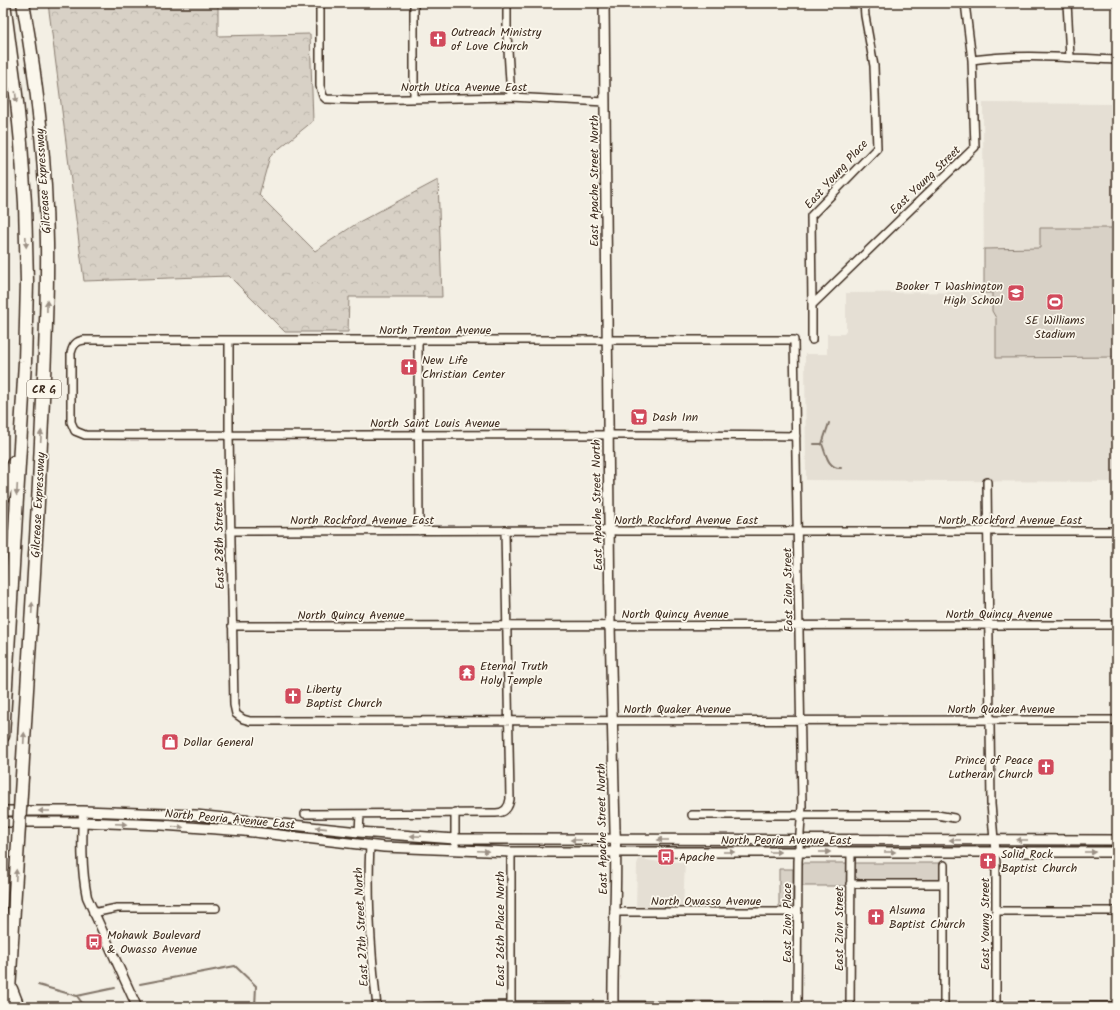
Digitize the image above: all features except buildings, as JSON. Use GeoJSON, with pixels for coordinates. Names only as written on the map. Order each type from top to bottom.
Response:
{"type":"FeatureCollection","features":[{"type":"Feature","properties":{"kind":"highway","name":"Gilcrease Expressway"},"geometry":{"type":"LineString","coordinates":[[3,736],[5,668],[21,437],[27,282],[25,203],[17,102],[4,3]]}},
{"type":"Feature","properties":{"kind":"highway","name":"Gilcrease Expressway"},"geometry":{"type":"LineString","coordinates":[[8,1007],[38,506],[48,309],[44,172],[31,48],[24,3]]}},
{"type":"Feature","properties":{"kind":"highway"},"geometry":{"type":"LineString","coordinates":[[3,497],[21,437]]}},
{"type":"Feature","properties":{"kind":"highway"},"geometry":{"type":"LineString","coordinates":[[10,984],[18,1007]]}},
{"type":"Feature","properties":{"kind":"main road","name":"East Apache Street North"},"geometry":{"type":"LineString","coordinates":[[604,3],[610,625],[616,851],[612,1006]]}},
{"type":"Feature","properties":{"kind":"main road","name":"North Peoria Avenue East"},"geometry":{"type":"LineString","coordinates":[[3,811],[83,811],[195,815],[359,832],[455,839],[1117,840]]}},
{"type":"Feature","properties":{"kind":"main road","name":"North Peoria Avenue East"},"geometry":{"type":"LineString","coordinates":[[3,822],[82,822],[162,826],[244,831],[370,845],[511,852],[1117,852]]}},
{"type":"Feature","properties":{"kind":"street","name":"North Utica Avenue East"},"geometry":{"type":"LineString","coordinates":[[320,3],[320,86],[323,96],[329,100],[511,98],[605,102]]}},
{"type":"Feature","properties":{"kind":"street"},"geometry":{"type":"LineString","coordinates":[[414,3],[414,98]]}},
{"type":"Feature","properties":{"kind":"street"},"geometry":{"type":"LineString","coordinates":[[507,3],[507,34],[511,98]]}},
{"type":"Feature","properties":{"kind":"street","name":"East Young Place"},"geometry":{"type":"LineString","coordinates":[[812,305],[811,216],[877,148],[874,66],[864,3]]}},
{"type":"Feature","properties":{"kind":"street","name":"East Young Street"},"geometry":{"type":"LineString","coordinates":[[812,305],[975,147],[972,60],[965,3]]}},
{"type":"Feature","properties":{"kind":"street"},"geometry":{"type":"LineString","coordinates":[[1067,3],[1070,57]]}},
{"type":"Feature","properties":{"kind":"street"},"geometry":{"type":"LineString","coordinates":[[972,60],[1011,56],[1070,57],[1117,60]]}},
{"type":"Feature","properties":{"kind":"street"},"geometry":{"type":"LineString","coordinates":[[812,305],[812,340]]}},
{"type":"Feature","properties":{"kind":"street","name":"North Trenton Avenue"},"geometry":{"type":"LineString","coordinates":[[75,431],[72,422],[71,352],[72,347],[76,343],[84,340],[794,340]]}},
{"type":"Feature","properties":{"kind":"street","name":"East 28th Street North"},"geometry":{"type":"LineString","coordinates":[[229,340],[230,531],[234,710],[238,717]]}},
{"type":"Feature","properties":{"kind":"street","name":"East Zion Street"},"geometry":{"type":"LineString","coordinates":[[794,340],[798,531],[800,840]]}},
{"type":"Feature","properties":{"kind":"street"},"geometry":{"type":"LineString","coordinates":[[418,341],[419,531]]}},
{"type":"Feature","properties":{"kind":"street","name":"North Saint Louis Avenue"},"geometry":{"type":"LineString","coordinates":[[75,431],[85,435],[229,436],[608,434],[796,436]]}},
{"type":"Feature","properties":{"kind":"street","name":"East Young Street"},"geometry":{"type":"LineString","coordinates":[[987,482],[991,804],[995,852],[996,1006]]}},
{"type":"Feature","properties":{"kind":"street"},"geometry":{"type":"LineString","coordinates":[[505,530],[509,720]]}},
{"type":"Feature","properties":{"kind":"street","name":"North Rockford Avenue East"},"geometry":{"type":"LineString","coordinates":[[230,531],[1117,531]]}},
{"type":"Feature","properties":{"kind":"street","name":"North Quincy Avenue"},"geometry":{"type":"LineString","coordinates":[[232,626],[1117,625]]}},
{"type":"Feature","properties":{"kind":"street","name":"North Quaker Avenue"},"geometry":{"type":"LineString","coordinates":[[238,717],[243,720],[250,721],[1117,720]]}},
{"type":"Feature","properties":{"kind":"street","name":"North Peoria Avenue East"},"geometry":{"type":"LineString","coordinates":[[306,814],[455,812],[500,813],[507,809],[510,800],[509,720]]}},
{"type":"Feature","properties":{"kind":"street"},"geometry":{"type":"LineString","coordinates":[[83,811],[82,858],[87,897],[137,1007]]}},
{"type":"Feature","properties":{"kind":"street"},"geometry":{"type":"LineString","coordinates":[[455,812],[455,850]]}},
{"type":"Feature","properties":{"kind":"street"},"geometry":{"type":"LineString","coordinates":[[359,832],[360,814]]}},
{"type":"Feature","properties":{"kind":"street","name":"North Peoria Avenue East"},"geometry":{"type":"LineString","coordinates":[[692,815],[937,815],[954,818]]}},
{"type":"Feature","properties":{"kind":"street","name":"East Zion Place"},"geometry":{"type":"LineString","coordinates":[[797,1006],[800,840]]}},
{"type":"Feature","properties":{"kind":"street","name":"East 27th Street North"},"geometry":{"type":"LineString","coordinates":[[370,845],[370,930],[377,1007]]}},
{"type":"Feature","properties":{"kind":"street","name":"East 26th Place North"},"geometry":{"type":"LineString","coordinates":[[511,852],[511,1006]]}},
{"type":"Feature","properties":{"kind":"street","name":"East Zion Street"},"geometry":{"type":"LineString","coordinates":[[850,852],[850,1007]]}},
{"type":"Feature","properties":{"kind":"street"},"geometry":{"type":"LineString","coordinates":[[944,865],[944,1007]]}},
{"type":"Feature","properties":{"kind":"street"},"geometry":{"type":"LineString","coordinates":[[850,884],[944,884]]}},
{"type":"Feature","properties":{"kind":"street"},"geometry":{"type":"LineString","coordinates":[[93,913],[117,908],[216,908]]}},
{"type":"Feature","properties":{"kind":"street"},"geometry":{"type":"LineString","coordinates":[[996,911],[1117,911]]}},
{"type":"Feature","properties":{"kind":"street","name":"North Owasso Avenue"},"geometry":{"type":"LineString","coordinates":[[614,912],[798,912]]}},
{"type":"Feature","properties":{"kind":"street"},"geometry":{"type":"LineString","coordinates":[[424,1007],[797,1006]]}},
{"type":"Feature","properties":{"kind":"street"},"geometry":{"type":"LineString","coordinates":[[996,1006],[1117,1006]]}},
{"type":"Feature","properties":{"kind":"shaded area","name":"Booker T Washington High School"},"geometry":{"type":"Polygon","coordinates":[[[983,103],[1117,104],[1117,482],[806,480],[805,354],[827,354],[827,334],[844,334],[846,331],[846,293],[984,292],[983,103]]]}},
{"type":"Feature","properties":{"kind":"shaded area"},"geometry":{"type":"Polygon","coordinates":[[[639,859],[660,862],[660,864],[668,864],[668,862],[685,862],[683,909],[636,909],[637,864],[639,859]]]}},
{"type":"Feature","properties":{"kind":"green space"},"geometry":{"type":"Polygon","coordinates":[[[48,3],[218,3],[218,36],[310,34],[313,121],[270,156],[259,195],[315,251],[359,222],[438,180],[442,297],[349,297],[348,332],[285,332],[229,276],[84,281],[48,3]]]}},
{"type":"Feature","properties":{"kind":"green space","name":"SE Williams Stadium"},"geometry":{"type":"Polygon","coordinates":[[[1040,228],[1117,228],[1117,357],[996,358],[996,318],[992,311],[992,293],[984,293],[984,249],[1040,248],[1040,228]]]}},
{"type":"Feature","properties":{"kind":"green space"},"geometry":{"type":"Polygon","coordinates":[[[802,863],[847,863],[846,886],[800,886],[802,863]]]}},
{"type":"Feature","properties":{"kind":"green space"},"geometry":{"type":"Polygon","coordinates":[[[855,863],[941,863],[941,878],[939,880],[861,880],[855,875],[855,863]]]}},
{"type":"Feature","properties":{"kind":"green space"},"geometry":{"type":"Polygon","coordinates":[[[779,869],[793,869],[793,909],[779,909],[779,869]]]}},
{"type":"Feature","properties":{"kind":"waterway"},"geometry":{"type":"LineString","coordinates":[[822,444],[829,423]]}},
{"type":"Feature","properties":{"kind":"waterway"},"geometry":{"type":"LineString","coordinates":[[814,444],[822,444],[830,463],[837,468],[841,468]]}},
{"type":"Feature","properties":{"kind":"waterway"},"geometry":{"type":"LineString","coordinates":[[140,984],[235,966],[256,986],[255,1007]]}},
{"type":"Feature","properties":{"kind":"waterway"},"geometry":{"type":"LineString","coordinates":[[38,985],[77,996],[115,988]]}},
{"type":"Feature","properties":{"kind":"waterway"},"geometry":{"type":"LineString","coordinates":[[77,996],[85,1007]]}},
{"type":"Feature","properties":{"kind":"place","name":"Outreach Ministry of Love Church"},"geometry":{"type":"Point","coordinates":[438,39]}},
{"type":"Feature","properties":{"kind":"place","name":"Booker T Washington High School"},"geometry":{"type":"Point","coordinates":[1016,293]}},
{"type":"Feature","properties":{"kind":"place","name":"SE Williams Stadium"},"geometry":{"type":"Point","coordinates":[1055,302]}},
{"type":"Feature","properties":{"kind":"place","name":"New Life Christian Center"},"geometry":{"type":"Point","coordinates":[409,367]}},
{"type":"Feature","properties":{"kind":"place","name":"Dash Inn"},"geometry":{"type":"Point","coordinates":[639,417]}},
{"type":"Feature","properties":{"kind":"place","name":"Eternal Truth Holy Temple"},"geometry":{"type":"Point","coordinates":[467,673]}},
{"type":"Feature","properties":{"kind":"place","name":"Liberty Baptist Church"},"geometry":{"type":"Point","coordinates":[293,696]}},
{"type":"Feature","properties":{"kind":"place","name":"Dollar General"},"geometry":{"type":"Point","coordinates":[170,742]}},
{"type":"Feature","properties":{"kind":"place","name":"Prince of Peace Lutheran Church"},"geometry":{"type":"Point","coordinates":[1046,767]}},
{"type":"Feature","properties":{"kind":"place","name":"Apache"},"geometry":{"type":"Point","coordinates":[666,857]}},
{"type":"Feature","properties":{"kind":"place","name":"Solid Rock Baptist Church"},"geometry":{"type":"Point","coordinates":[988,861]}},
{"type":"Feature","properties":{"kind":"place","name":"Alsuma Baptist Church"},"geometry":{"type":"Point","coordinates":[876,917]}},
{"type":"Feature","properties":{"kind":"place","name":"Mohawk Boulevard & Owasso Avenue"},"geometry":{"type":"Point","coordinates":[94,942]}}]}
